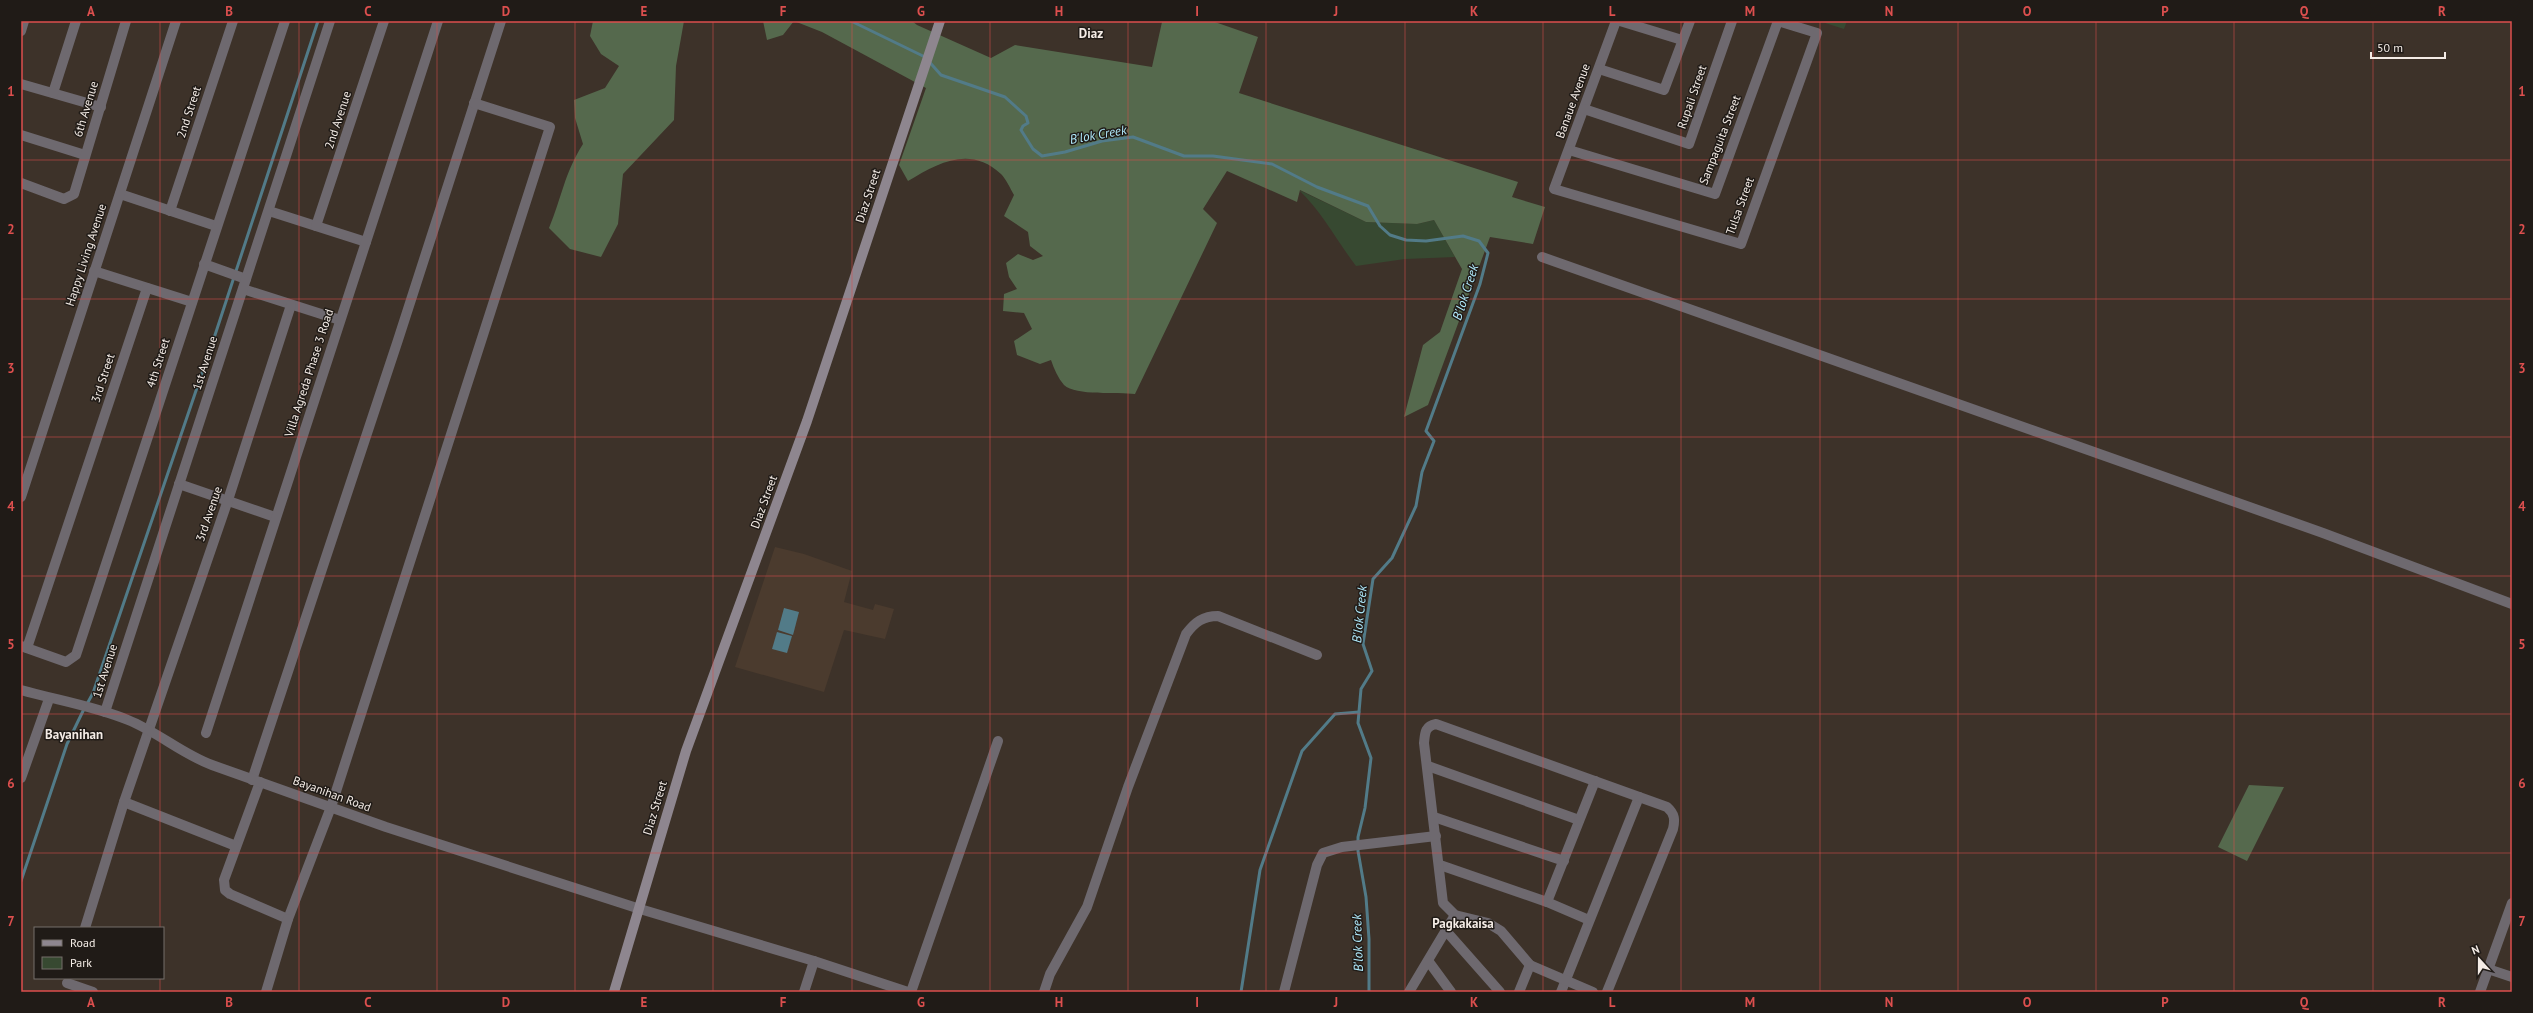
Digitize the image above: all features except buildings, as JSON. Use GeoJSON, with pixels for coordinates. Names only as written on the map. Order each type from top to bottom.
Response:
{"type":"FeatureCollection","features":[{"type":"Feature","properties":{"kind":"main road","name":"Diaz Street"},"geometry":{"type":"LineString","coordinates":[[614,992],[686,751],[807,421],[940,21]]}},
{"type":"Feature","properties":{"kind":"street"},"geometry":{"type":"LineString","coordinates":[[21,32],[24,21]]}},
{"type":"Feature","properties":{"kind":"street"},"geometry":{"type":"LineString","coordinates":[[53,93],[76,21]]}},
{"type":"Feature","properties":{"kind":"street","name":"6th Avenue"},"geometry":{"type":"LineString","coordinates":[[21,183],[64,199],[71,197],[76,190],[85,155],[101,107],[126,21]]}},
{"type":"Feature","properties":{"kind":"street","name":"Happy Living Avenue"},"geometry":{"type":"LineString","coordinates":[[21,497],[176,21]]}},
{"type":"Feature","properties":{"kind":"street","name":"2nd Street"},"geometry":{"type":"LineString","coordinates":[[170,211],[232,21]]}},
{"type":"Feature","properties":{"kind":"street","name":"4th Street"},"geometry":{"type":"LineString","coordinates":[[24,647],[66,662],[76,655],[216,226],[285,21]]}},
{"type":"Feature","properties":{"kind":"street","name":"1st Avenue"},"geometry":{"type":"LineString","coordinates":[[105,712],[243,289],[238,276],[269,211],[330,21]]}},
{"type":"Feature","properties":{"kind":"street","name":"2nd Avenue"},"geometry":{"type":"LineString","coordinates":[[316,226],[384,21]]}},
{"type":"Feature","properties":{"kind":"street","name":"Villa Agreda Phase 3 Road"},"geometry":{"type":"LineString","coordinates":[[206,733],[275,517],[438,21]]}},
{"type":"Feature","properties":{"kind":"street"},"geometry":{"type":"LineString","coordinates":[[288,919],[230,894],[225,890],[224,880],[501,21]]}},
{"type":"Feature","properties":{"kind":"street","name":"Banaue Avenue"},"geometry":{"type":"LineString","coordinates":[[1554,189],[1616,21]]}},
{"type":"Feature","properties":{"kind":"street"},"geometry":{"type":"LineString","coordinates":[[1620,21],[1682,40]]}},
{"type":"Feature","properties":{"kind":"street"},"geometry":{"type":"LineString","coordinates":[[1599,69],[1664,90],[1690,21]]}},
{"type":"Feature","properties":{"kind":"street","name":"Rupali Street"},"geometry":{"type":"LineString","coordinates":[[1584,109],[1689,144],[1732,21]]}},
{"type":"Feature","properties":{"kind":"street","name":"Sampaguita Street"},"geometry":{"type":"LineString","coordinates":[[1568,150],[1715,194],[1778,21]]}},
{"type":"Feature","properties":{"kind":"street","name":"Tulsa Street"},"geometry":{"type":"LineString","coordinates":[[1554,189],[1741,244],[1817,33],[1778,21]]}},
{"type":"Feature","properties":{"kind":"street"},"geometry":{"type":"LineString","coordinates":[[21,84],[101,107]]}},
{"type":"Feature","properties":{"kind":"street"},"geometry":{"type":"LineString","coordinates":[[266,992],[288,919],[331,807],[550,127],[474,103]]}},
{"type":"Feature","properties":{"kind":"street"},"geometry":{"type":"LineString","coordinates":[[21,135],[85,155]]}},
{"type":"Feature","properties":{"kind":"street"},"geometry":{"type":"LineString","coordinates":[[120,194],[216,226]]}},
{"type":"Feature","properties":{"kind":"street"},"geometry":{"type":"LineString","coordinates":[[269,211],[366,242]]}},
{"type":"Feature","properties":{"kind":"street"},"geometry":{"type":"LineString","coordinates":[[1542,257],[2324,533],[2512,604]]}},
{"type":"Feature","properties":{"kind":"street"},"geometry":{"type":"LineString","coordinates":[[204,264],[238,276]]}},
{"type":"Feature","properties":{"kind":"street"},"geometry":{"type":"LineString","coordinates":[[94,271],[192,302]]}},
{"type":"Feature","properties":{"kind":"street","name":"3rd Street"},"geometry":{"type":"LineString","coordinates":[[24,647],[84,477],[147,288]]}},
{"type":"Feature","properties":{"kind":"street"},"geometry":{"type":"LineString","coordinates":[[243,289],[340,320]]}},
{"type":"Feature","properties":{"kind":"street","name":"3rd Avenue"},"geometry":{"type":"LineString","coordinates":[[85,927],[124,802],[228,500],[291,305]]}},
{"type":"Feature","properties":{"kind":"street"},"geometry":{"type":"LineString","coordinates":[[179,484],[275,517]]}},
{"type":"Feature","properties":{"kind":"street"},"geometry":{"type":"LineString","coordinates":[[1044,992],[1050,974],[1087,908],[1128,787],[1186,634],[1191,628],[1207,616],[1218,616],[1317,655]]}},
{"type":"Feature","properties":{"kind":"street","name":"Bayanihan Road"},"geometry":{"type":"LineString","coordinates":[[21,690],[105,712],[149,730],[195,759],[331,807],[640,909],[814,961],[909,992]]}},
{"type":"Feature","properties":{"kind":"street"},"geometry":{"type":"LineString","coordinates":[[21,778],[50,698]]}},
{"type":"Feature","properties":{"kind":"street"},"geometry":{"type":"LineString","coordinates":[[1593,992],[1530,965],[1501,931],[1488,923],[1455,915],[1447,908],[1441,899],[1440,865],[1425,732],[1430,725],[1436,724],[1667,807],[1672,811],[1675,822],[1607,992]]}},
{"type":"Feature","properties":{"kind":"street"},"geometry":{"type":"LineString","coordinates":[[909,992],[998,741]]}},
{"type":"Feature","properties":{"kind":"street"},"geometry":{"type":"LineString","coordinates":[[1428,766],[1579,820]]}},
{"type":"Feature","properties":{"kind":"street"},"geometry":{"type":"LineString","coordinates":[[1547,902],[1595,781]]}},
{"type":"Feature","properties":{"kind":"street"},"geometry":{"type":"LineString","coordinates":[[1561,992],[1639,797]]}},
{"type":"Feature","properties":{"kind":"street"},"geometry":{"type":"LineString","coordinates":[[124,802],[236,846]]}},
{"type":"Feature","properties":{"kind":"street"},"geometry":{"type":"LineString","coordinates":[[1434,818],[1564,861]]}},
{"type":"Feature","properties":{"kind":"street"},"geometry":{"type":"LineString","coordinates":[[1284,992],[1320,857],[1334,848],[1436,836]]}},
{"type":"Feature","properties":{"kind":"street"},"geometry":{"type":"LineString","coordinates":[[1440,865],[1547,902],[1589,920]]}},
{"type":"Feature","properties":{"kind":"street"},"geometry":{"type":"LineString","coordinates":[[2480,992],[2512,903]]}},
{"type":"Feature","properties":{"kind":"street"},"geometry":{"type":"LineString","coordinates":[[1410,992],[1447,932],[1455,915]]}},
{"type":"Feature","properties":{"kind":"street"},"geometry":{"type":"LineString","coordinates":[[1447,932],[1500,992]]}},
{"type":"Feature","properties":{"kind":"street"},"geometry":{"type":"LineString","coordinates":[[804,992],[814,961]]}},
{"type":"Feature","properties":{"kind":"street"},"geometry":{"type":"LineString","coordinates":[[1429,962],[1451,992]]}},
{"type":"Feature","properties":{"kind":"street"},"geometry":{"type":"LineString","coordinates":[[1519,992],[1530,965]]}},
{"type":"Feature","properties":{"kind":"street"},"geometry":{"type":"LineString","coordinates":[[2488,969],[2512,977]]}},
{"type":"Feature","properties":{"kind":"street"},"geometry":{"type":"LineString","coordinates":[[66,984],[94,992]]}},
{"type":"Feature","properties":{"kind":"shaded area"},"geometry":{"type":"Polygon","coordinates":[[[775,547],[804,554],[852,571],[844,602],[873,610],[875,604],[894,609],[885,639],[844,630],[824,692],[735,667],[775,547]]]}},
{"type":"Feature","properties":{"kind":"green space"},"geometry":{"type":"Polygon","coordinates":[[[593,21],[684,21],[676,66],[674,120],[623,174],[618,224],[601,257],[570,249],[549,228],[567,176],[583,144],[575,118],[574,100],[605,88],[619,66],[601,54],[590,36],[593,21]]]}},
{"type":"Feature","properties":{"kind":"green space"},"geometry":{"type":"Polygon","coordinates":[[[763,21],[794,21],[783,35],[767,40],[763,21]]]}},
{"type":"Feature","properties":{"kind":"green space"},"geometry":{"type":"Polygon","coordinates":[[[794,21],[912,21],[917,25],[991,58],[1015,45],[1152,67],[1162,22],[1212,21],[1258,37],[1239,93],[1518,182],[1512,197],[1545,207],[1533,244],[1490,237],[1428,405],[1404,417],[1423,345],[1440,332],[1462,269],[1434,220],[1417,224],[1366,222],[1300,190],[1297,202],[1227,171],[1203,209],[1217,223],[1135,394],[1078,391],[1064,385],[1056,373],[1051,360],[1040,364],[1017,355],[1014,341],[1032,329],[1024,313],[1003,311],[1004,294],[1017,289],[1009,277],[1006,263],[1018,254],[1033,260],[1043,256],[1030,246],[1028,232],[1004,216],[1014,195],[1003,176],[989,165],[978,160],[966,159],[942,163],[908,181],[899,165],[926,88],[822,32],[794,21]]]}},
{"type":"Feature","properties":{"kind":"green space"},"geometry":{"type":"Polygon","coordinates":[[[1819,21],[1847,21],[1844,29],[1819,21]]]}},
{"type":"Feature","properties":{"kind":"green space"},"geometry":{"type":"Polygon","coordinates":[[[1299,190],[1366,222],[1417,224],[1434,220],[1455,257],[1405,259],[1356,266],[1322,217],[1299,190]]]}},
{"type":"Feature","properties":{"kind":"green space"},"geometry":{"type":"Polygon","coordinates":[[[2249,785],[2284,787],[2247,861],[2218,847],[2249,785]]]}},
{"type":"Feature","properties":{"kind":"water"},"geometry":{"type":"Polygon","coordinates":[[[784,608],[799,612],[793,635],[778,630],[784,608]]]}},
{"type":"Feature","properties":{"kind":"water"},"geometry":{"type":"Polygon","coordinates":[[[777,632],[792,636],[787,653],[772,649],[777,632]]]}},
{"type":"Feature","properties":{"kind":"waterway"},"geometry":{"type":"LineString","coordinates":[[87,704],[93,693],[216,332],[318,21]]}},
{"type":"Feature","properties":{"kind":"waterway","name":"B'lok Creek"},"geometry":{"type":"LineString","coordinates":[[851,21],[925,57],[941,75],[1005,97],[1026,116],[1028,123],[1023,126],[1021,130],[1033,149],[1042,156],[1065,152],[1102,141],[1133,137],[1184,156],[1213,156],[1272,164],[1317,187],[1368,206],[1380,226],[1390,235],[1406,240],[1426,241],[1463,236],[1479,241],[1488,253],[1480,284],[1426,431],[1434,441],[1422,472],[1416,506],[1392,558],[1373,579],[1363,644],[1372,671],[1361,689],[1358,723],[1371,758],[1365,808],[1358,837],[1358,851],[1366,897],[1369,939],[1369,992]]}},
{"type":"Feature","properties":{"kind":"waterway"},"geometry":{"type":"LineString","coordinates":[[21,881],[67,744],[84,709]]}},
{"type":"Feature","properties":{"kind":"waterway"},"geometry":{"type":"LineString","coordinates":[[1241,992],[1260,870],[1302,751],[1335,714],[1359,712]]}},
{"type":"Feature","properties":{"kind":"district","name":"Diaz"},"geometry":{"type":"Point","coordinates":[1091,33]}},
{"type":"Feature","properties":{"kind":"district","name":"Bayanihan"},"geometry":{"type":"Point","coordinates":[74,734]}},
{"type":"Feature","properties":{"kind":"district","name":"Pagkakaisa"},"geometry":{"type":"Point","coordinates":[1463,923]}}]}
